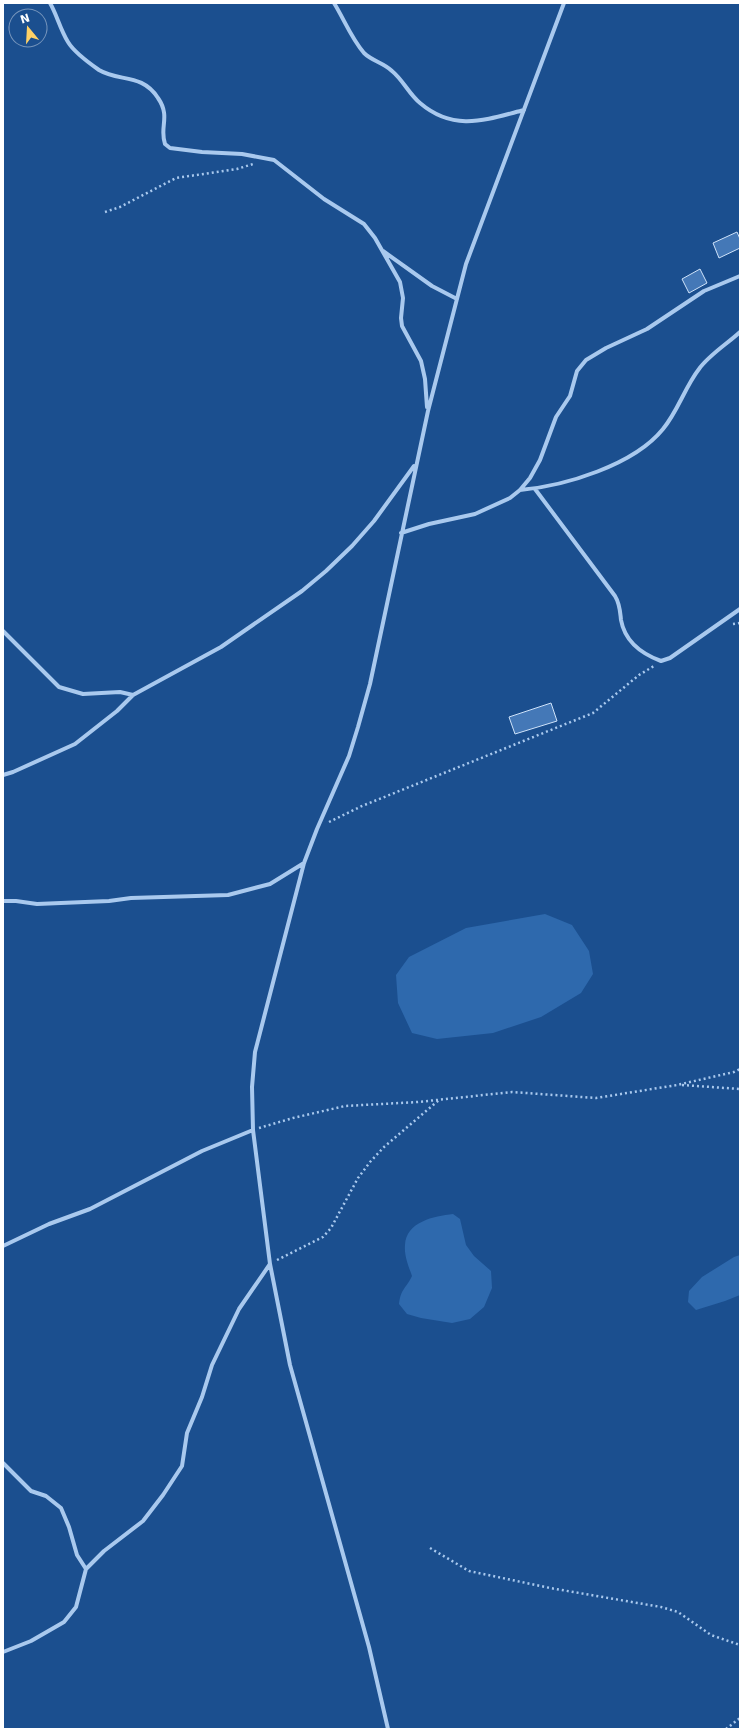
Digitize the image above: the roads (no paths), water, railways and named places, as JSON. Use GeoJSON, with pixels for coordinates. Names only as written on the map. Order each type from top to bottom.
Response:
{"type":"FeatureCollection","features":[{"type":"Feature","properties":{"kind":"street"},"geometry":{"type":"LineString","coordinates":[[50,3],[68,42],[88,61],[107,74],[127,78],[147,86],[159,98],[166,118],[162,133],[165,144],[170,148],[202,152],[242,154],[274,160],[324,199],[364,224],[375,238],[400,282],[403,298],[401,318],[402,326],[420,361],[425,380],[428,411]]}},
{"type":"Feature","properties":{"kind":"street"},"geometry":{"type":"LineString","coordinates":[[334,3],[350,32],[364,53],[392,70],[414,98],[434,114],[450,120],[468,122],[524,110]]}},
{"type":"Feature","properties":{"kind":"street"},"geometry":{"type":"LineString","coordinates":[[388,1729],[369,1648],[290,1365],[270,1264],[253,1130],[252,1087],[255,1052],[304,863],[349,756],[370,684],[428,411],[466,264],[564,3]]}},
{"type":"Feature","properties":{"kind":"street"},"geometry":{"type":"LineString","coordinates":[[381,249],[432,286],[457,299]]}},
{"type":"Feature","properties":{"kind":"street"},"geometry":{"type":"LineString","coordinates":[[401,533],[429,524],[486,510],[510,498],[520,490],[530,478],[540,460],[556,417],[570,396],[577,371],[586,360],[606,348],[648,329],[704,291],[740,276]]}},
{"type":"Feature","properties":{"kind":"street"},"geometry":{"type":"LineString","coordinates":[[520,490],[535,489],[592,473],[631,456],[645,447],[655,438],[670,420],[700,367],[740,332]]}},
{"type":"Feature","properties":{"kind":"street"},"geometry":{"type":"LineString","coordinates":[[3,775],[75,744],[117,712],[133,695],[221,647],[296,595],[326,571],[352,546],[374,521],[416,464]]}},
{"type":"Feature","properties":{"kind":"street"},"geometry":{"type":"LineString","coordinates":[[535,489],[615,596],[619,603],[625,632],[631,642],[646,656],[661,662],[680,652],[740,609]]}},
{"type":"Feature","properties":{"kind":"street"},"geometry":{"type":"LineString","coordinates":[[3,632],[59,687],[83,694],[120,692],[133,695]]}},
{"type":"Feature","properties":{"kind":"street"},"geometry":{"type":"LineString","coordinates":[[3,901],[37,904],[131,898],[228,895],[270,884],[304,863]]}},
{"type":"Feature","properties":{"kind":"street"},"geometry":{"type":"LineString","coordinates":[[3,1246],[49,1224],[90,1209],[202,1151],[253,1130]]}},
{"type":"Feature","properties":{"kind":"street"},"geometry":{"type":"LineString","coordinates":[[3,1652],[31,1641],[64,1622],[76,1607],[86,1569],[104,1552],[143,1521],[182,1466],[187,1433],[202,1397],[212,1365],[239,1309],[270,1264]]}},
{"type":"Feature","properties":{"kind":"street"},"geometry":{"type":"LineString","coordinates":[[3,1463],[31,1491],[46,1496],[61,1508],[69,1527],[77,1555],[86,1569]]}}]}
